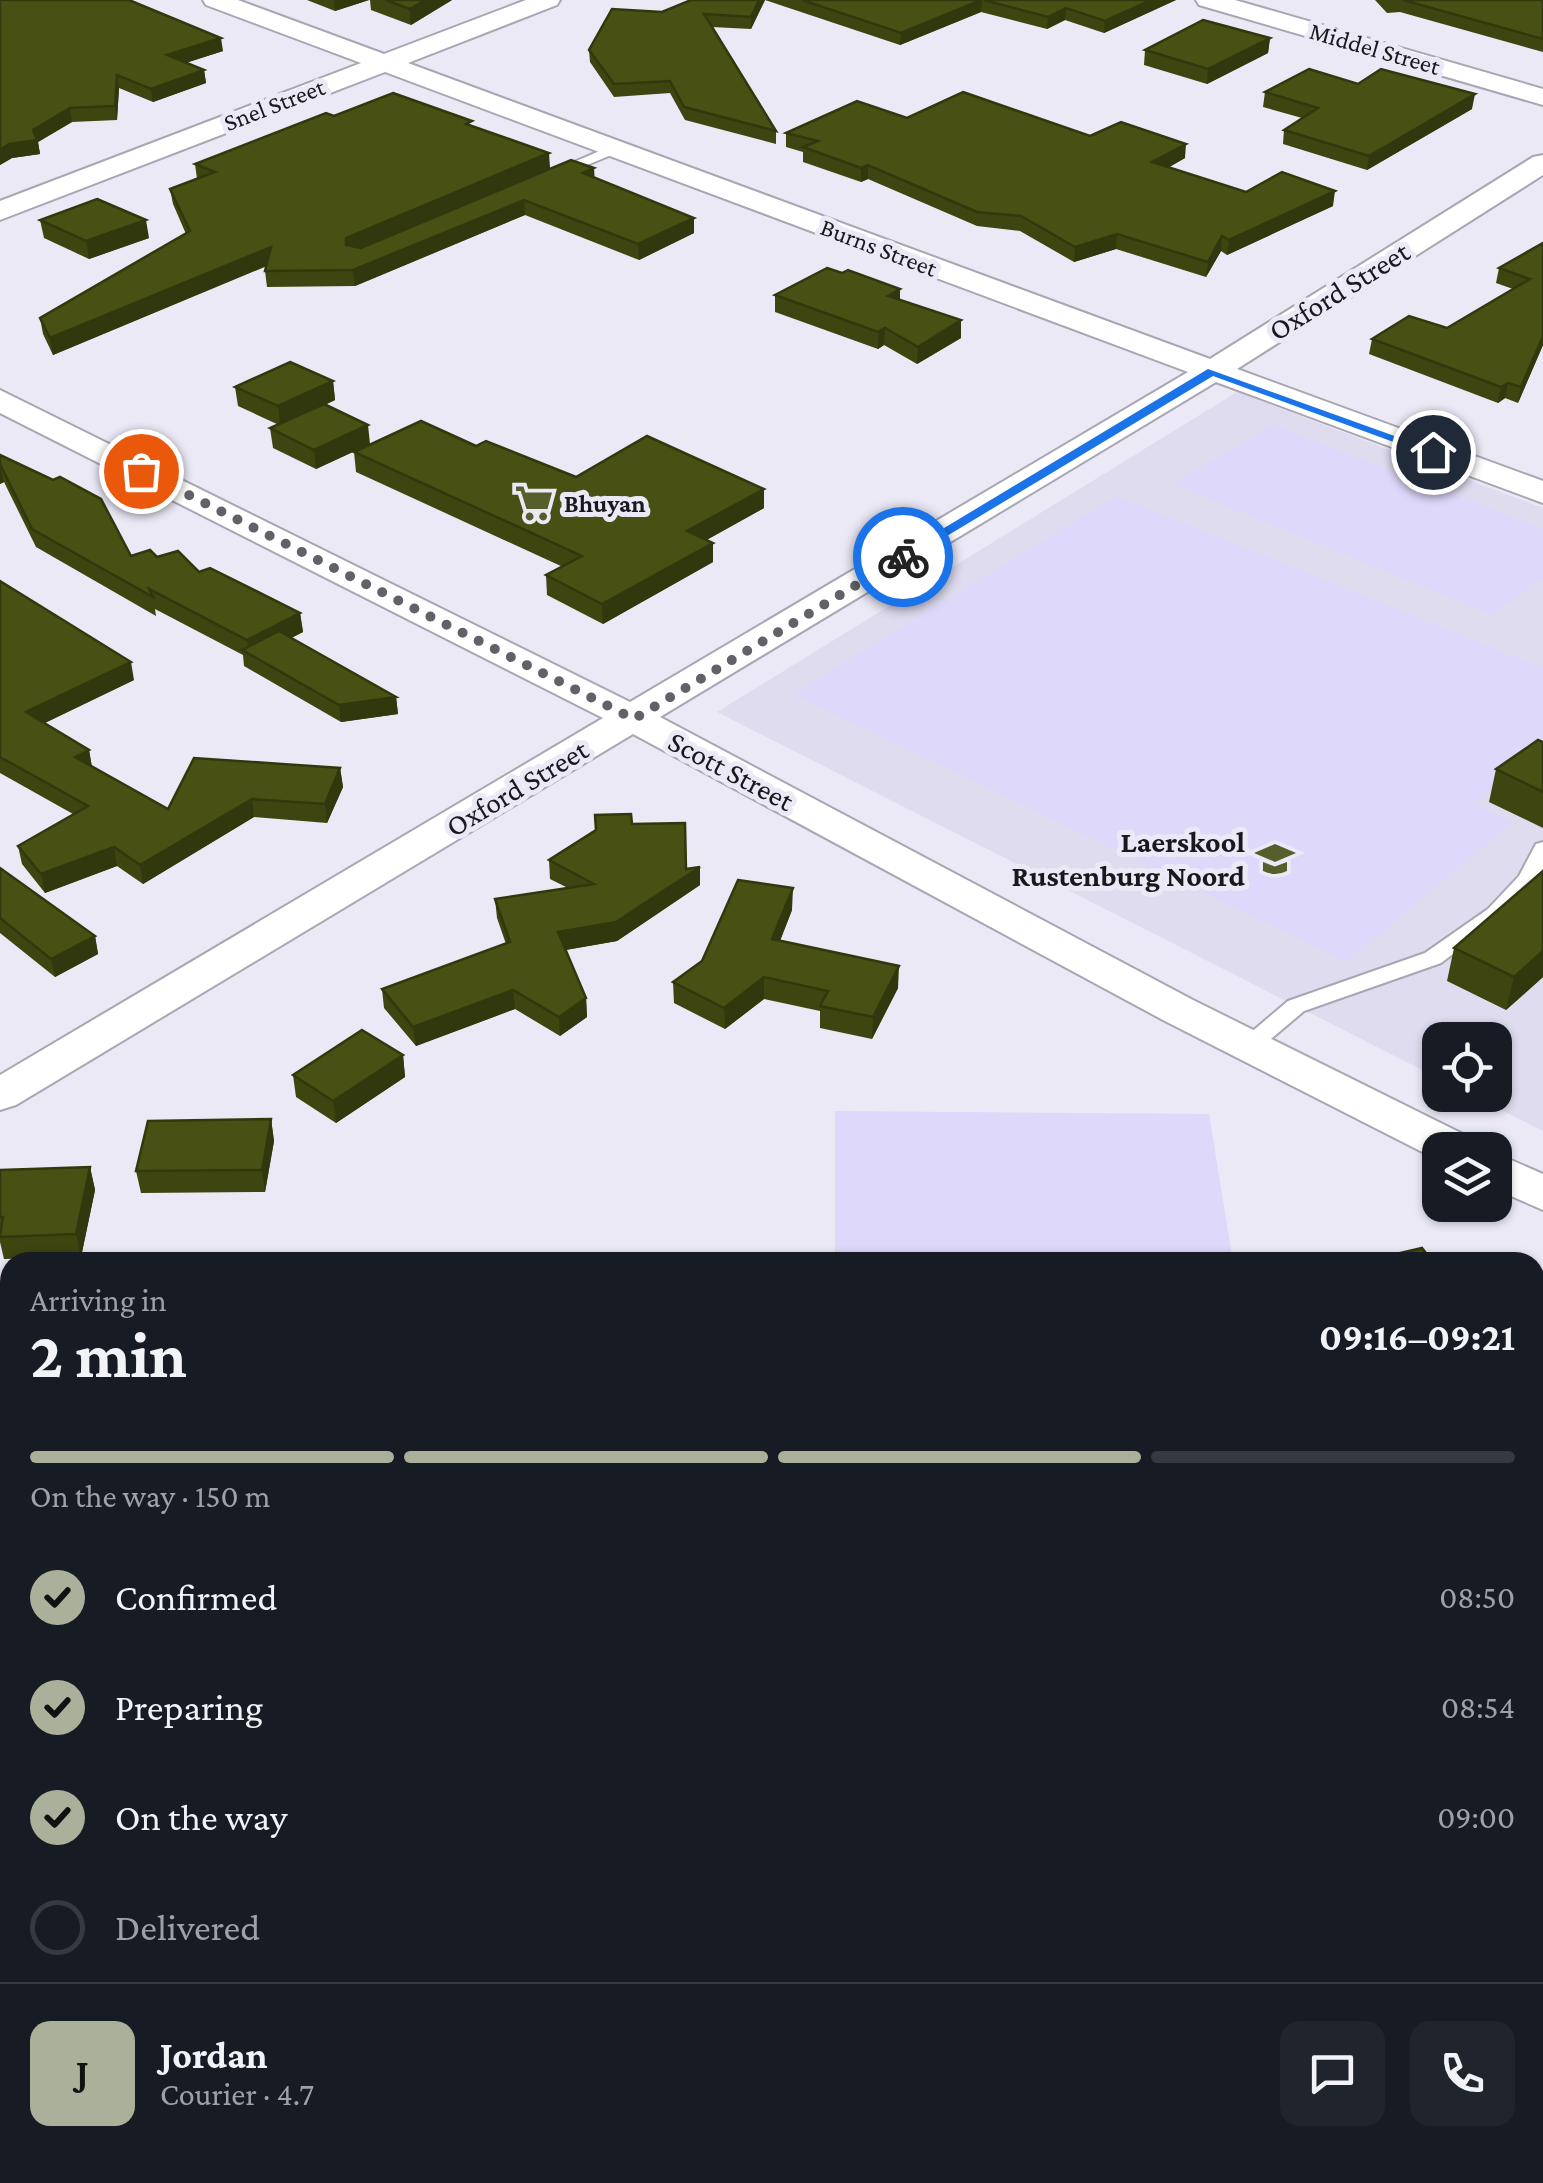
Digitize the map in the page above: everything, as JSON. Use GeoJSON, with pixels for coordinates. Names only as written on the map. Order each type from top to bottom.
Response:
{"type":"FeatureCollection","features":[{"type":"Feature","properties":{"kind":"street","name":"Burns Street"},"geometry":{"type":"LineString","coordinates":[[215,0],[1543,493]]}},
{"type":"Feature","properties":{"kind":"street","name":"Snel Street"},"geometry":{"type":"LineString","coordinates":[[0,210],[548,0]]}},
{"type":"Feature","properties":{"kind":"street","name":"Middel Street"},"geometry":{"type":"LineString","coordinates":[[1208,0],[1543,96]]}},
{"type":"Feature","properties":{"kind":"street","name":"Oxford Street"},"geometry":{"type":"LineString","coordinates":[[0,1095],[1212,371],[1543,163]]}},
{"type":"Feature","properties":{"kind":"street","name":"Scott Street"},"geometry":{"type":"LineString","coordinates":[[0,400],[634,719],[1422,1132]]}},
{"type":"Feature","properties":{"kind":"street"},"geometry":{"type":"LineString","coordinates":[[1512,1178],[1543,1194]]}},
{"type":"Feature","properties":{"kind":"lane"},"geometry":{"type":"LineString","coordinates":[[529,184],[616,148]]}},
{"type":"Feature","properties":{"kind":"lane"},"geometry":{"type":"LineString","coordinates":[[1250,1045],[1296,1006],[1434,958],[1496,913],[1528,879],[1543,848]]}},
{"type":"Feature","properties":{"kind":"shaded area","name":"Laerskool Rustenburg Noord"},"geometry":{"type":"Polygon","coordinates":[[[1237,392],[1543,508],[1543,1131],[1505,1112],[1512,1112],[1512,1022],[1422,1022],[1422,1070],[717,712],[1237,392]]]}},
{"type":"Feature","properties":{"kind":"shaded area"},"geometry":{"type":"Polygon","coordinates":[[[1273,425],[1543,529],[1543,578],[1492,615],[1173,484],[1273,425]]]}},
{"type":"Feature","properties":{"kind":"shaded area"},"geometry":{"type":"Polygon","coordinates":[[[1116,496],[1543,668],[1543,748],[1474,804],[1513,822],[1347,962],[793,694],[1116,496]]]}},
{"type":"Feature","properties":{"kind":"shaded area"},"geometry":{"type":"Polygon","coordinates":[[[835,1111],[1209,1114],[1231,1252],[835,1252],[835,1111]]]}},
{"type":"Feature","properties":{"kind":"building"},"geometry":{"type":"Polygon","coordinates":[[[0,0],[129,0],[221,38],[167,55],[204,70],[151,89],[117,75],[115,106],[70,108],[33,130],[37,140],[9,144],[0,150],[0,0]]]}},
{"type":"Feature","properties":{"kind":"building"},"geometry":{"type":"Polygon","coordinates":[[[386,0],[425,0],[410,9],[386,0]]]}},
{"type":"Feature","properties":{"kind":"building"},"geometry":{"type":"Polygon","coordinates":[[[691,0],[759,0],[751,17],[704,14],[776,131],[684,107],[670,81],[614,84],[589,50],[612,9],[662,12],[691,0]]]}},
{"type":"Feature","properties":{"kind":"building"},"geometry":{"type":"Polygon","coordinates":[[[802,0],[981,0],[901,33],[802,0]]]}},
{"type":"Feature","properties":{"kind":"building"},"geometry":{"type":"Polygon","coordinates":[[[984,0],[1151,0],[1105,21],[1066,8],[1048,17],[984,0]]]}},
{"type":"Feature","properties":{"kind":"building"},"geometry":{"type":"Polygon","coordinates":[[[1403,0],[1543,0],[1543,39],[1403,0]]]}},
{"type":"Feature","properties":{"kind":"building"},"geometry":{"type":"Polygon","coordinates":[[[1203,20],[1270,38],[1208,69],[1145,50],[1203,20]]]}},
{"type":"Feature","properties":{"kind":"building"},"geometry":{"type":"Polygon","coordinates":[[[1309,69],[1358,84],[1381,69],[1475,94],[1369,156],[1284,130],[1318,108],[1265,92],[1309,69]]]}},
{"type":"Feature","properties":{"kind":"building"},"geometry":{"type":"Polygon","coordinates":[[[963,92],[1090,136],[1121,122],[1186,144],[1152,162],[1246,192],[1282,172],[1335,191],[1229,240],[1222,236],[1208,262],[1117,234],[1075,247],[1021,216],[977,212],[868,165],[861,168],[803,147],[818,141],[786,133],[857,101],[907,118],[963,92]]]}},
{"type":"Feature","properties":{"kind":"building"},"geometry":{"type":"Polygon","coordinates":[[[393,93],[549,153],[346,238],[346,245],[361,248],[571,160],[594,168],[583,173],[694,218],[638,244],[524,200],[353,270],[265,271],[271,247],[50,338],[40,318],[190,231],[170,189],[215,172],[195,164],[326,113],[334,116],[393,93]]]}},
{"type":"Feature","properties":{"kind":"building"},"geometry":{"type":"Polygon","coordinates":[[[97,199],[146,220],[86,241],[40,220],[97,199]]]}},
{"type":"Feature","properties":{"kind":"building"},"geometry":{"type":"Polygon","coordinates":[[[1543,243],[1543,336],[1521,387],[1508,383],[1501,387],[1372,339],[1409,316],[1447,328],[1530,279],[1499,268],[1543,243]]]}},
{"type":"Feature","properties":{"kind":"building"},"geometry":{"type":"Polygon","coordinates":[[[827,268],[842,273],[848,270],[900,289],[888,296],[961,320],[918,347],[885,328],[878,332],[775,295],[827,268]]]}},
{"type":"Feature","properties":{"kind":"building"},"geometry":{"type":"Polygon","coordinates":[[[290,362],[333,381],[278,406],[235,387],[290,362]]]}},
{"type":"Feature","properties":{"kind":"building"},"geometry":{"type":"Polygon","coordinates":[[[324,404],[368,425],[314,450],[270,428],[324,404]]]}},
{"type":"Feature","properties":{"kind":"building"},"geometry":{"type":"Polygon","coordinates":[[[421,421],[476,446],[486,441],[576,477],[647,436],[764,489],[687,531],[713,543],[602,604],[546,575],[582,556],[354,452],[421,421]]]}},
{"type":"Feature","properties":{"kind":"building"},"geometry":{"type":"Polygon","coordinates":[[[0,455],[53,480],[60,477],[101,499],[131,556],[150,550],[157,557],[178,551],[199,572],[210,568],[300,613],[247,640],[149,589],[153,597],[32,529],[0,464],[0,455]]]}},
{"type":"Feature","properties":{"kind":"building"},"geometry":{"type":"Polygon","coordinates":[[[0,581],[131,662],[26,712],[89,750],[75,757],[168,809],[194,758],[340,768],[325,804],[252,799],[140,865],[114,847],[41,874],[18,846],[88,806],[0,757],[0,581]]]}},
{"type":"Feature","properties":{"kind":"building"},"geometry":{"type":"Polygon","coordinates":[[[279,631],[396,697],[339,705],[242,650],[279,631]]]}},
{"type":"Feature","properties":{"kind":"building"},"geometry":{"type":"Polygon","coordinates":[[[1538,740],[1543,742],[1543,792],[1496,769],[1538,740]]]}},
{"type":"Feature","properties":{"kind":"building"},"geometry":{"type":"Polygon","coordinates":[[[631,814],[632,824],[685,823],[686,869],[700,867],[616,922],[558,932],[586,998],[559,1017],[513,990],[413,1027],[382,989],[510,942],[495,899],[594,884],[549,860],[596,830],[595,815],[631,814]]]}},
{"type":"Feature","properties":{"kind":"building"},"geometry":{"type":"Polygon","coordinates":[[[0,868],[95,936],[51,959],[0,918],[0,868]]]}},
{"type":"Feature","properties":{"kind":"building"},"geometry":{"type":"Polygon","coordinates":[[[1543,871],[1543,951],[1514,977],[1454,948],[1543,871]]]}},
{"type":"Feature","properties":{"kind":"building"},"geometry":{"type":"Polygon","coordinates":[[[738,880],[793,888],[772,939],[899,966],[873,1017],[820,1006],[828,991],[764,977],[724,1008],[673,982],[702,961],[738,880]]]}},
{"type":"Feature","properties":{"kind":"building"},"geometry":{"type":"Polygon","coordinates":[[[362,1030],[403,1055],[333,1101],[293,1075],[362,1030]]]}},
{"type":"Feature","properties":{"kind":"building"},"geometry":{"type":"Polygon","coordinates":[[[271,1119],[262,1170],[136,1171],[148,1121],[271,1119]]]}},
{"type":"Feature","properties":{"kind":"building"},"geometry":{"type":"Polygon","coordinates":[[[90,1167],[76,1234],[0,1237],[0,1170],[90,1167]]]}},
{"type":"Feature","properties":{"kind":"way so far"},"geometry":{"type":"LineString","coordinates":[[141,471],[634,719],[903,557]]}},
{"type":"Feature","properties":{"kind":"place","name":"Bhuyan"},"geometry":{"type":"Point","coordinates":[534,503]}},
{"type":"Feature","properties":{"kind":"place","name":"Laerskool Rustenburg Noord"},"geometry":{"type":"Point","coordinates":[1275,859]}},
{"type":"Feature","properties":{"kind":"route"},"geometry":{"type":"LineString","coordinates":[[903,557],[1212,371],[1433,452]]}}]}
